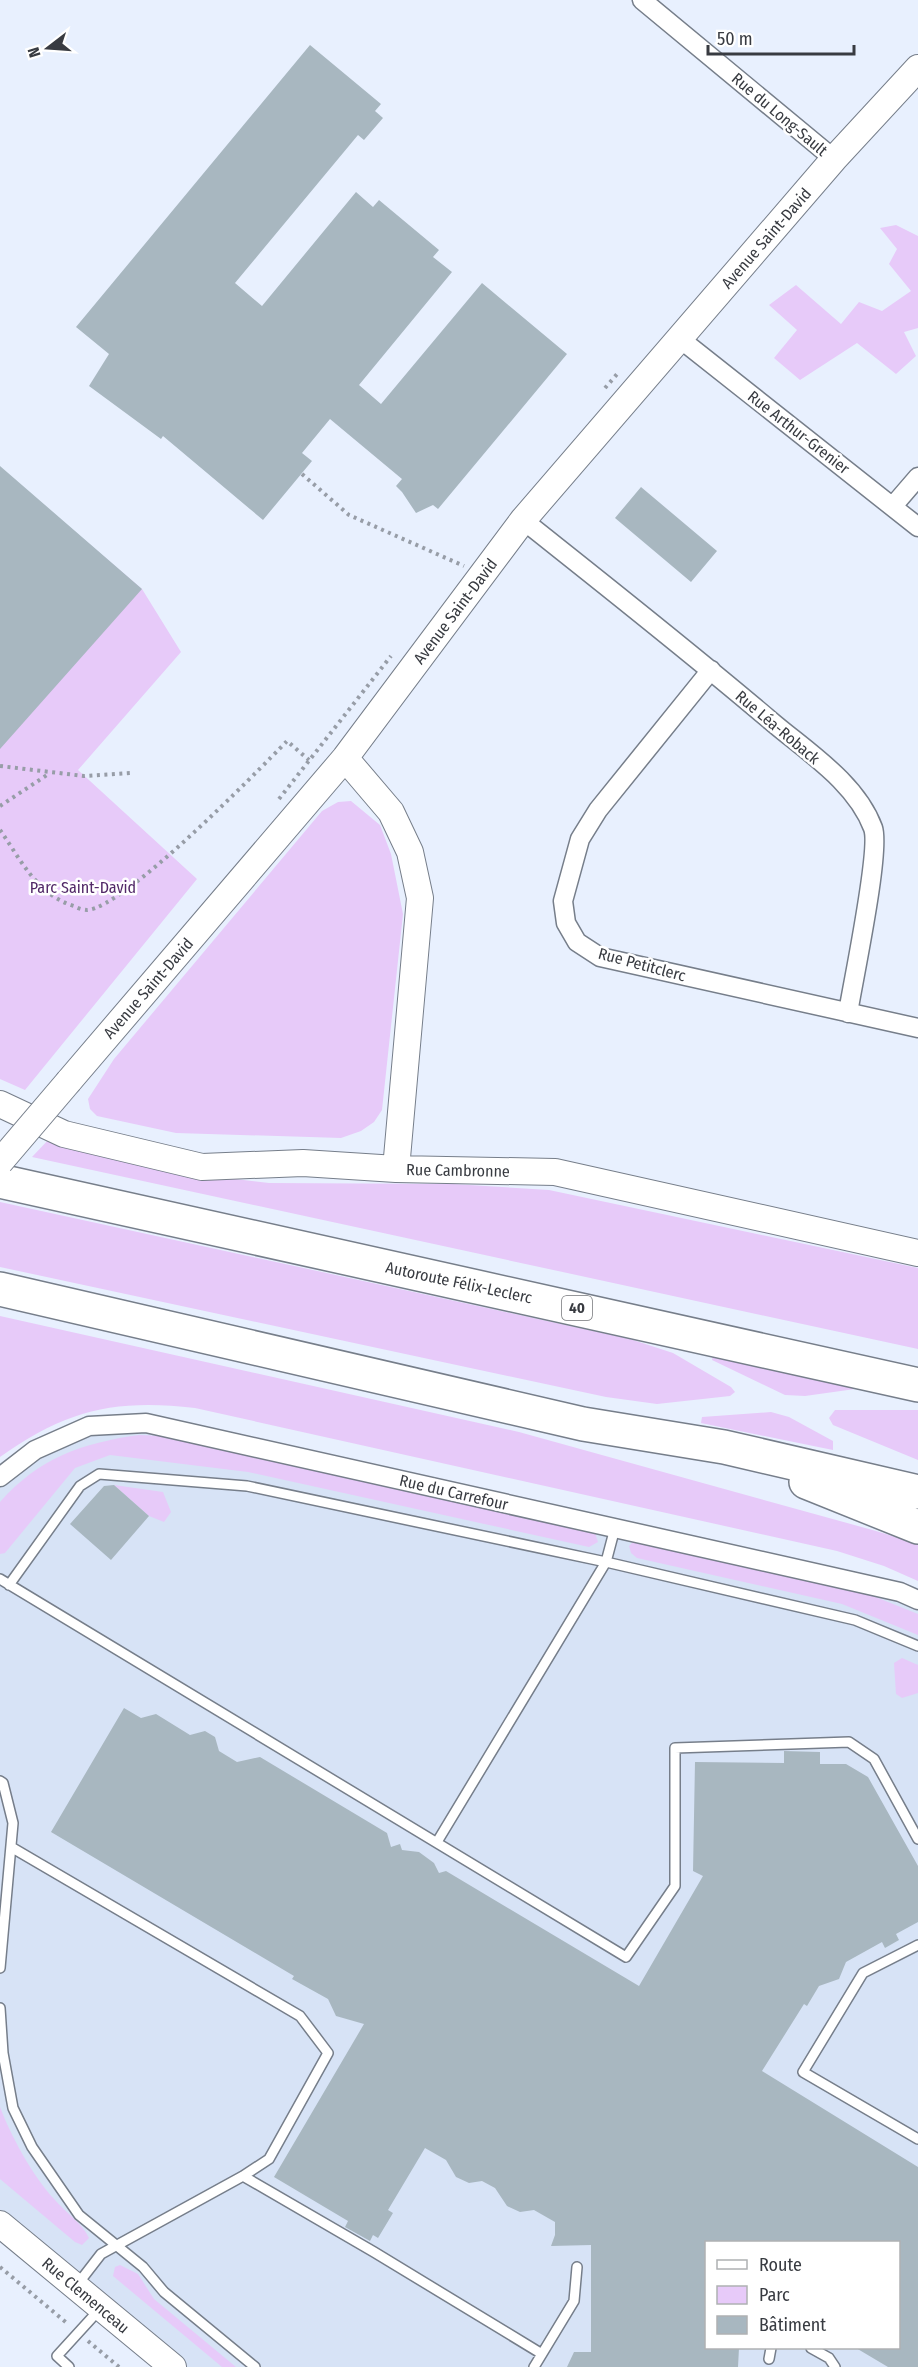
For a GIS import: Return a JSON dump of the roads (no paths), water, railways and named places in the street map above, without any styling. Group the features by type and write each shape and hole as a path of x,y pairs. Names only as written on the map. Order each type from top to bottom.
{"highway":[{"name":"Autoroute Félix-Leclerc","path":"0,1181 918,1385"},
{"path":"5,1292 583,1424 724,1447 918,1492"},
{"path":"724,1447 918,1527"}],"street":[{"name":"Rue du Long-Sault","path":"642,0 834,159"},
{"name":"Avenue Saint-David","path":"0,1162 345,758 523,520 834,159 918,68"},
{"name":"Rue Arthur-Grenier","path":"680,338 918,527"},
{"path":"893,506 918,477"},
{"name":"Rue Léa-Roback","path":"523,520 711,670 843,782 861,806 874,830 874,860 848,1013"},
{"name":"Rue Petitclerc","path":"711,670 598,810 580,839 563,901 566,923 577,942 600,957 918,1028"},
{"path":"345,758 391,812 410,852 420,898 396,1169"},
{"name":"Rue Cambronne","path":"0,1104 64,1134 202,1167 303,1163 396,1169 555,1172 918,1253"},
{"name":"Rue du Carrefour","path":"0,1478 35,1450 88,1426 146,1423 900,1592 918,1600"},
{"name":"Rue Clemenceau","path":"0,2224 172,2367"}],"lane":[{"path":"9,1585 80,1486 99,1474 236,1483 606,1562 855,1620 918,1646"},
{"path":"436,1842 606,1562 615,1528"},
{"path":"0,1579 626,1957 675,1886 675,1748 849,1742 874,1758 918,1839"},
{"path":"0,1781 3,1783 13,1823 3,1897 0,1968"},
{"path":"11,1847 300,2016 328,2053 269,2159 243,2176 101,2254 76,2287"},
{"path":"918,1945 863,1973 803,2072 918,2139"},
{"path":"0,2008 3,2053 13,2108 32,2147 79,2215 143,2267 164,2292 255,2367"},
{"path":"243,2176 355,2240 542,2354"},
{"path":"534,2367 574,2301 577,2267"},
{"path":"69,2367 57,2356 100,2308"},
{"path":"769,2359 771,2349"},
{"path":"813,2349 829,2358 835,2367"}],"park label":[{"name":"Parc Saint-David","path":"83,887"}]}
